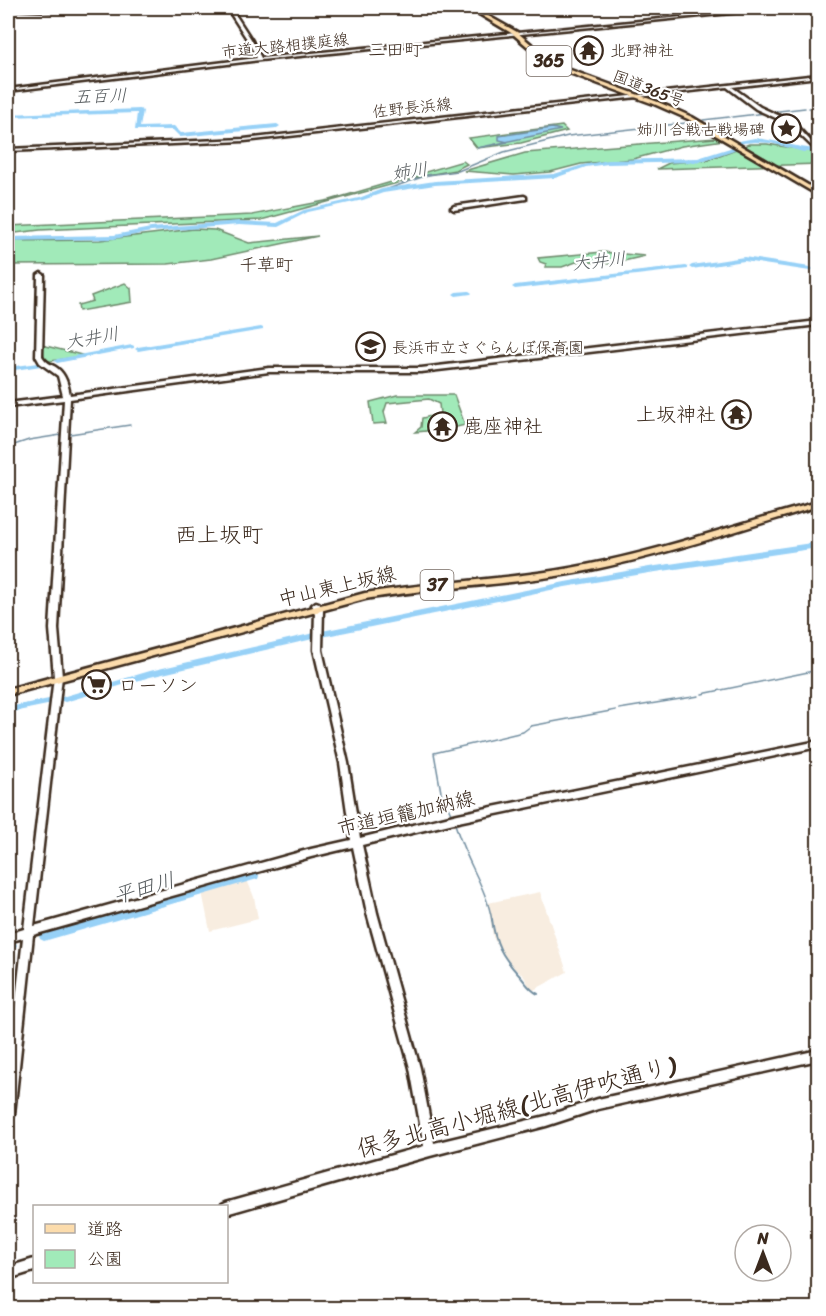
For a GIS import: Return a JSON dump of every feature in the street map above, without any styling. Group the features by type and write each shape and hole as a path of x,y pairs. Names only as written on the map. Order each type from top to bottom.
{"highway":[{"name":"国道365号","path":"471,8 515,33 543,57 563,69 690,118 819,193"}],"main road":[{"name":"中山東上坂線","path":"8,687 317,607 411,588 541,575 586,568 819,502"},
{"name":"中山東上坂線","path":"8,692 58,675"}],"street":[{"path":"8,8 56,10"},
{"path":"229,8 260,59"},
{"name":"市道大路相撲庭線","path":"8,90 260,59 780,8"},
{"name":"佐野長浜線","path":"8,150 244,140 819,76"},
{"path":"728,86 765,112 791,123 819,151"},
{"path":"454,208 524,198"},
{"path":"8,1114 58,675 54,629 67,397 63,378 58,371 44,364 39,356 41,275"},
{"path":"8,405 269,370 392,371 476,365 664,340 819,323"},
{"path":"317,607 318,650 344,763 356,843 375,922 416,1068 430,1150"},
{"name":"市道垣籠加納線","path":"8,938 356,843 692,768 819,744"},
{"name":"保多北高小堀線(北高伊吹通り)","path":"228,1207 430,1150 546,1121 598,1104 819,1055"},
{"path":"8,1273 33,1265"}],"shaded area":[{"path":"247,880 254,897 258,919 210,931 202,892"},
{"path":"540,892 567,972 532,991 523,975 501,952 493,937 488,903"}],"green space":[{"path":"562,126 567,131 521,143 477,148 469,138"},
{"path":"716,138 724,140 682,146 633,159 581,164 550,172 514,175 464,171 525,153"},
{"path":"749,144 767,144 818,152 818,164 657,169 669,163 707,160"},
{"path":"463,161 467,164 455,170 427,175 261,220 40,230 8,234 8,226 252,215 330,200"},
{"path":"194,229 215,230 249,243 318,236 211,259 168,264 8,265 8,241 100,240"},
{"path":"603,252 645,256 611,264 579,261 562,267 545,267 546,264 540,262 538,258"},
{"path":"125,283 131,288 132,302 79,311 78,305 93,301 91,296"},
{"path":"42,345 82,355 82,356 45,362"},
{"path":"397,395 454,395 465,425 453,428 449,421 436,423 437,430 415,432 421,427 422,418 440,414 439,404 429,399 387,403 384,412 387,423 373,424 370,402"}],"water":[{"path":"552,128 561,130 507,142 499,140 499,136"}],"waterway":[{"path":"809,108 818,106"},
{"path":"770,112 805,108"},
{"name":"五百川","path":"8,116 140,111 137,129 174,128 180,135 277,126"},
{"path":"732,117 766,113"},
{"path":"703,120 729,117"},
{"path":"382,191 428,175 458,171 504,152 568,136 686,123"},
{"name":"姉川","path":"8,239 114,237 151,230 239,223 278,225 306,211 361,199 382,191 435,183 555,176 585,166 608,162 699,160 732,149 741,142 755,140 818,151"},
{"name":"大井川","path":"692,267 744,259 810,269"},
{"name":"大井川","path":"515,287 686,268"},
{"name":"大井川","path":"456,294 469,293"},
{"name":"大井川","path":"138,349 261,329"},
{"name":"大井川","path":"57,361 132,347"},
{"name":"大井川","path":"8,369 39,365"},
{"path":"70,434 130,425"},
{"path":"8,447 29,440 61,435"},
{"path":"649,570 818,545"},
{"path":"322,634 524,592 646,571"},
{"path":"65,699 150,674 314,636"},
{"path":"702,694 818,670"},
{"path":"619,709 699,696"},
{"path":"8,710 49,702"},
{"path":"451,814 441,792 434,753 523,732 531,726 616,710"},
{"path":"455,823 463,848 485,896 492,921"},
{"name":"平田川","path":"44,936 254,876"},
{"path":"492,919 497,943 504,955 529,988 538,994"}],"place":[{"name":"北野神社","path":"589,50"},
{"name":"姉川合戦古戦場碑","path":"786,129"},
{"name":"長浜市立さぐらんぼ保育園","path":"371,347"},
{"name":"上坂神社","path":"737,414"},
{"name":"鹿座神社","path":"442,426"},
{"name":"ローソン","path":"97,685"}],"district":[{"name":"三田町","path":"395,50"},
{"name":"千草町","path":"266,265"},
{"name":"西上坂町","path":"219,534"}]}
